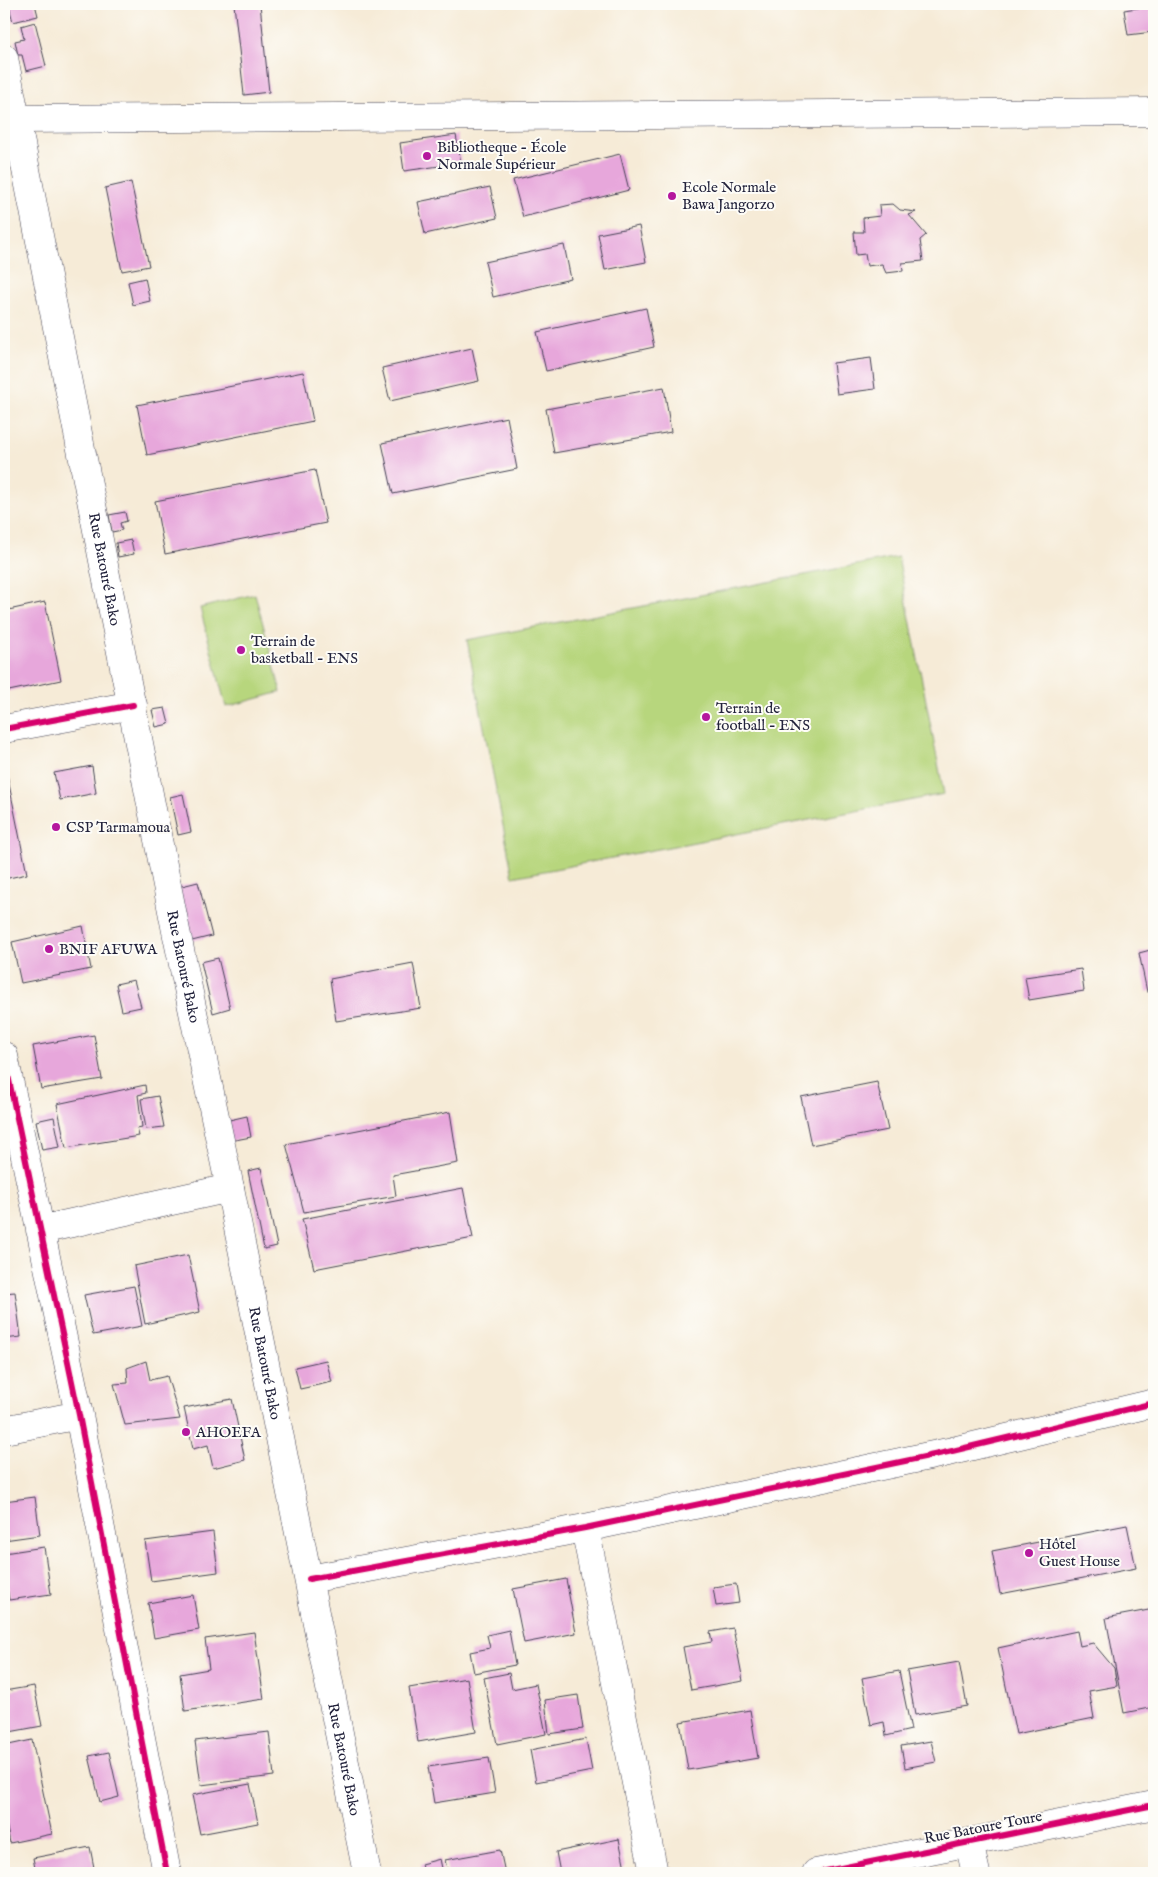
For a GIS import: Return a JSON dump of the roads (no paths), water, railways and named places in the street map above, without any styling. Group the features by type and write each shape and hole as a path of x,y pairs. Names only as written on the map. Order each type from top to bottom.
{"street":[{"name":"Rue Batouré Bako","path":"4,58 14,119 13,148 133,705 176,930 230,1188 367,1873"},
{"path":"14,119 1154,112"},
{"path":"4,729 133,705"},
{"path":"4,1056 79,1415 167,1873"},
{"path":"40,1230 230,1188"},
{"path":"308,1579 585,1528 948,1452 1154,1403"},
{"path":"4,1430 79,1415"},
{"path":"585,1528 654,1873"},
{"name":"Rue Batoure Toure","path":"816,1873 1154,1805"},
{"path":"969,1843 976,1873"}],"place":[{"name":"Bibliotheque - École Normale Supérieur","path":"427,156"},
{"name":"Ecole Normale Bawa Jangorzo","path":"672,196"},
{"name":"Terrain de basketball - ENS","path":"241,650"},
{"name":"Terrain de football - ENS","path":"706,717"},
{"name":"CSP Tarmamoua","path":"56,827"},
{"name":"BNIF AFUWA","path":"49,949"},
{"name":"AHOEFA","path":"186,1432"},
{"name":"Hôtel Guest House","path":"1029,1553"}]}
